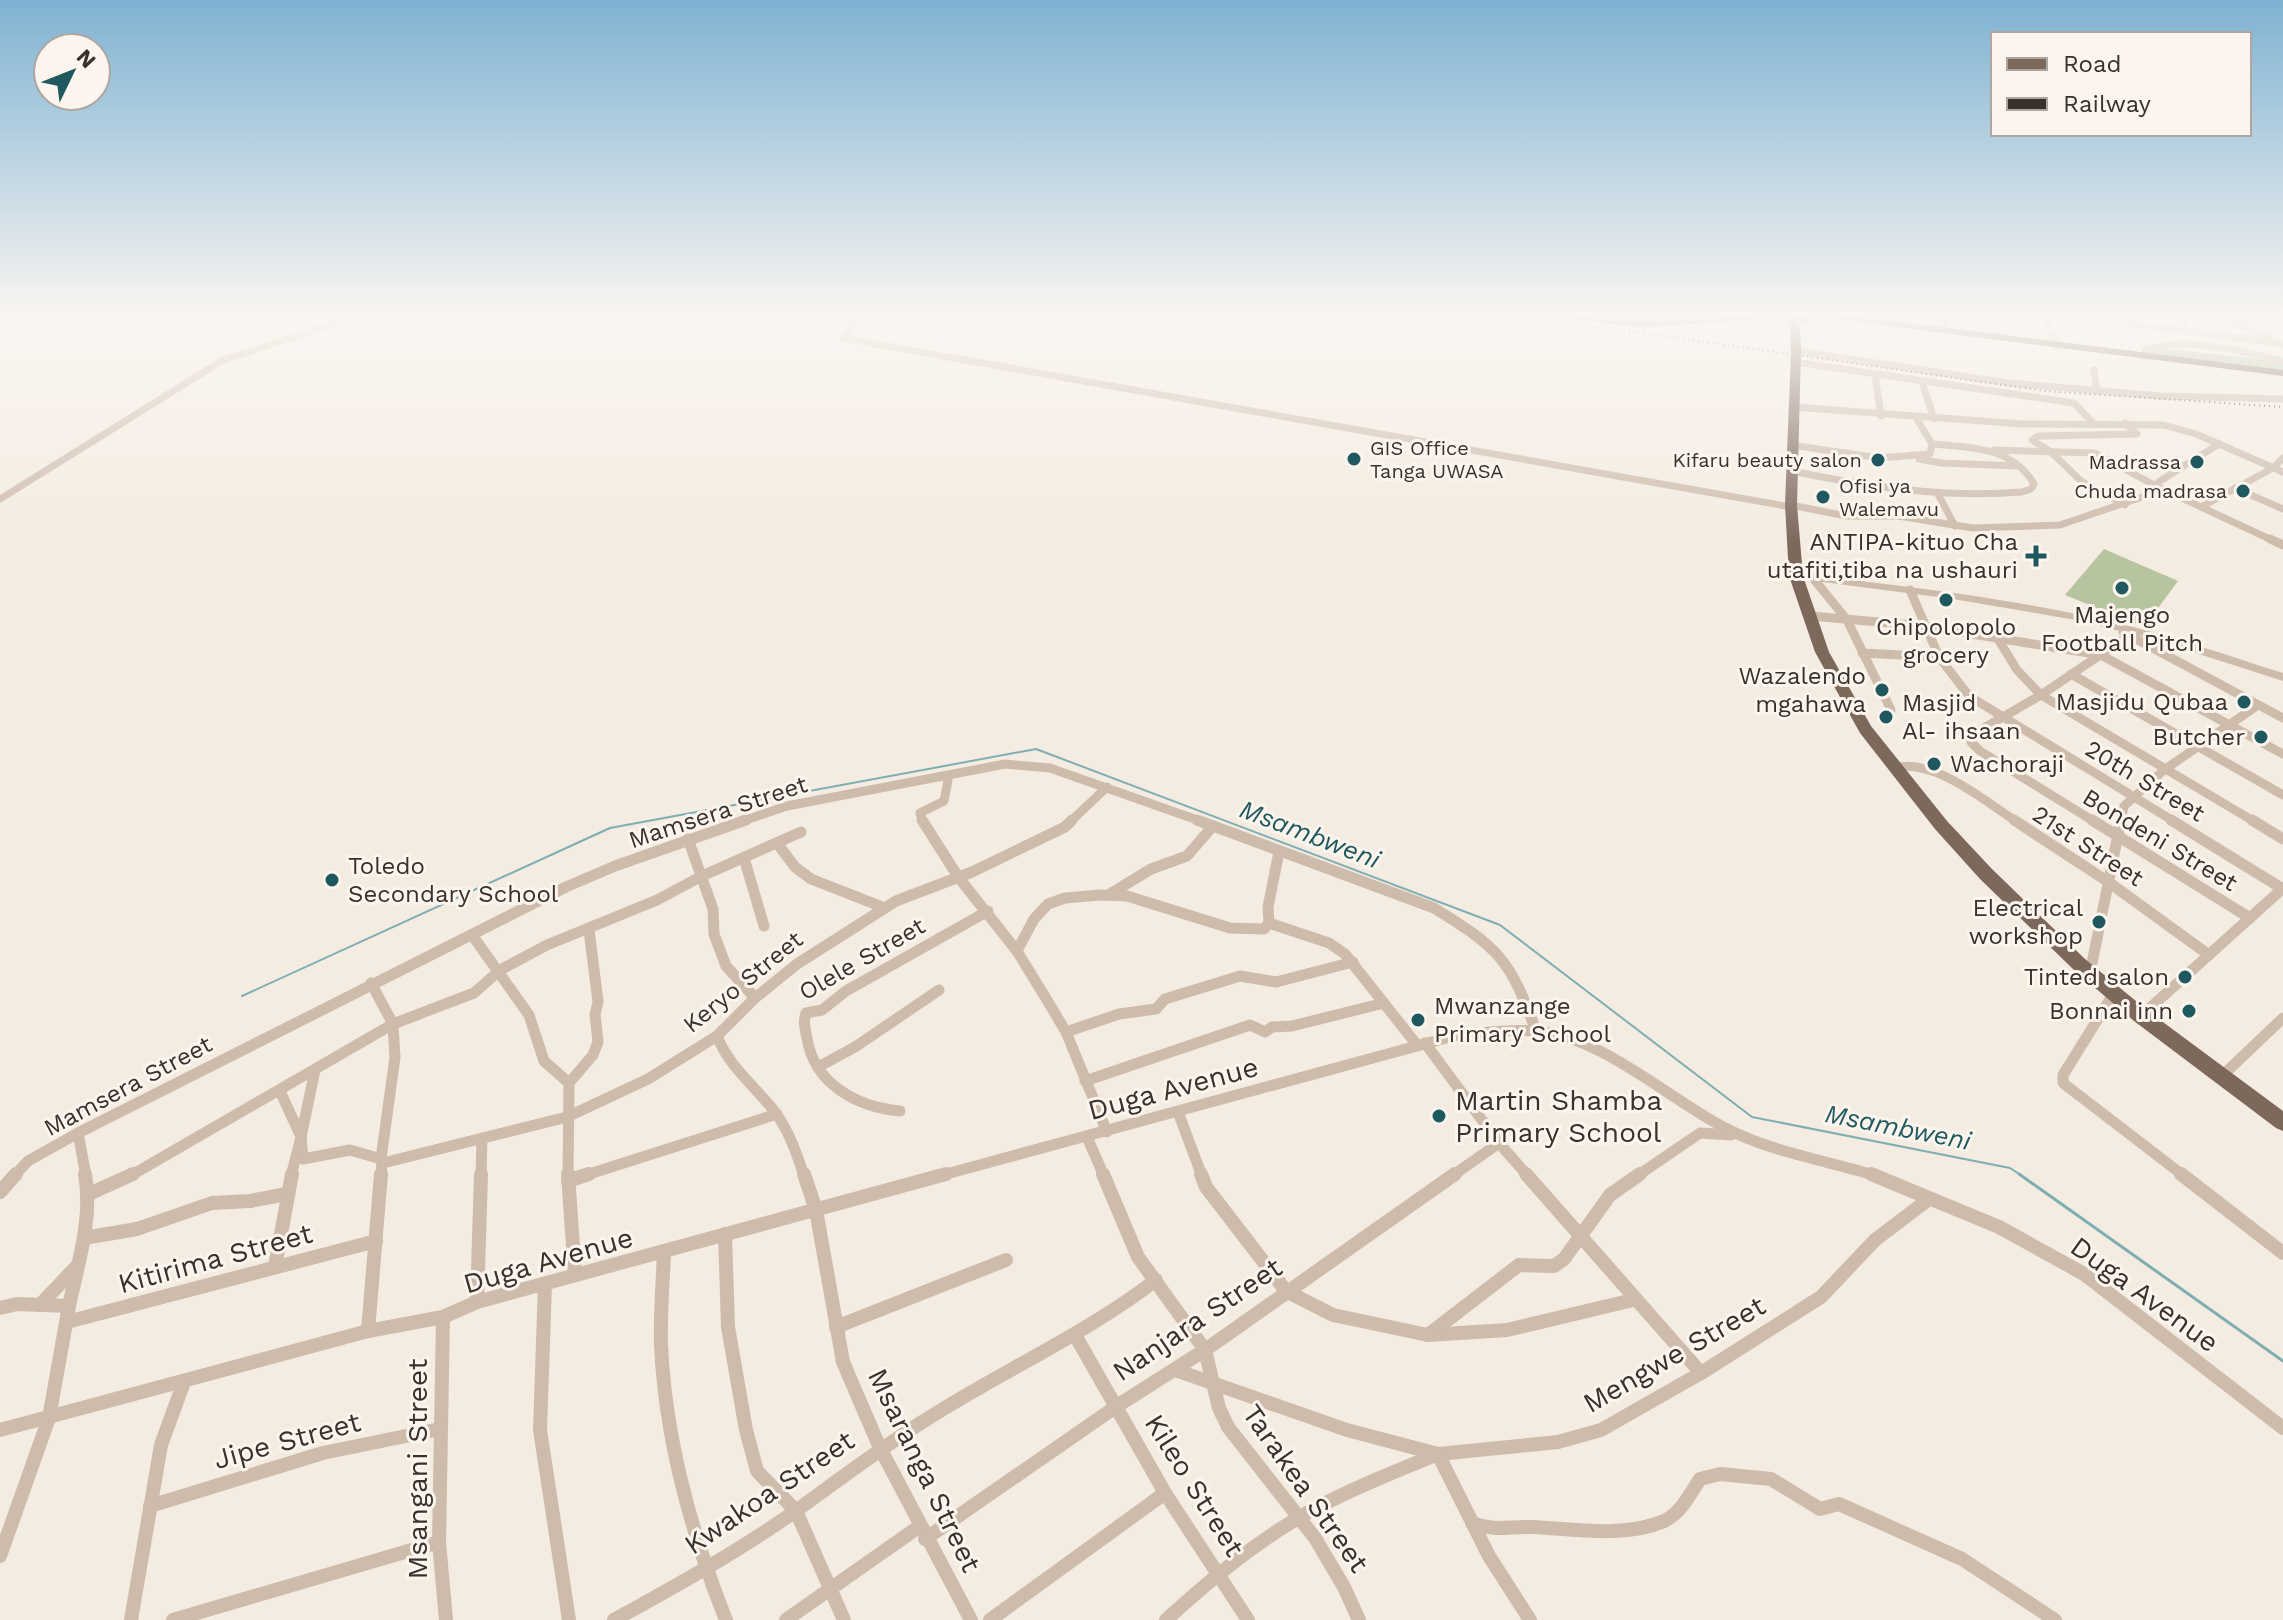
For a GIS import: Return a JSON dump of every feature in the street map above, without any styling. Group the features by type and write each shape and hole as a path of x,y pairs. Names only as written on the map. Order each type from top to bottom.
{"main road":[{"path":"1794,392 1791,506 1811,616 1822,652 1865,729 1941,825 1986,874 2090,973 2141,1016 2283,1122"}],"street":[{"path":"0,499 172,392"},
{"path":"1135,392 1846,516 1898,516 1955,526 2001,529 2060,525 2125,505 2145,496 2219,444"},
{"path":"1877,392 1881,416"},
{"path":"1925,392 1934,419"},
{"path":"1991,392 2074,403 2094,424"},
{"path":"2105,392 2283,399"},
{"path":"1793,407 1917,419 2178,427 2283,472"},
{"path":"1917,419 1932,444 1930,454 1917,458"},
{"path":"2125,423 2137,434 2033,437 2032,440 2051,452 2081,481 2125,505"},
{"path":"1932,444 2095,453 2156,486 2283,545"},
{"path":"1791,445 1885,458 2022,466"},
{"path":"1792,471 1852,483 1938,494 2022,492 2031,489 2034,484 2022,466 1980,449"},
{"path":"2201,507 2273,468 2283,458"},
{"path":"2235,488 2283,509"},
{"path":"1938,494 1955,526"},
{"path":"1805,577 1910,590 2111,625 2283,677"},
{"path":"1805,577 1847,620 1891,710"},
{"name":"20th Street","path":"1910,590 1939,657 1969,696 2283,888"},
{"path":"1811,616 1923,626 2101,655 2283,754"},
{"path":"2111,625 2283,718"},
{"name":"Bondeni Street","path":"2128,636 2041,695 1972,735 1971,742 1980,751 2116,838 2250,918"},
{"path":"1998,639 2017,670 2041,695 2283,839"},
{"path":"1862,653 1939,657"},
{"path":"2071,674 2283,795"},
{"path":"2090,973 2124,806 2164,770 2258,705"},
{"name":"Mamsera Street","path":"2,1185 28,1161 78,1133 566,887 688,839 787,806 1005,764 1050,768 1107,787 1434,908 1493,949 1511,970 1536,1031"},
{"name":"21st Street","path":"1895,768 1905,765 1921,767 1952,780 2107,881 2209,955"},
{"path":"949,775 944,801 920,813 920,816 959,878 1017,951 1066,1032 1107,1132"},
{"name":"Keryo Street","path":"301,1137 303,1159 350,1150 382,1161 567,1117 648,1079 717,1036 755,998 797,964 885,908 959,878 1065,827 1107,787"},
{"path":"1110,894 1151,869 1187,856 1212,827"},
{"path":"89,1194 118,1183 393,1024 474,993 500,970 547,945 657,900 702,876 801,832"},
{"path":"688,839 713,909 714,934 726,966 755,998"},
{"path":"777,843 801,873 831,887 867,895 885,908"},
{"path":"1017,951 1038,913 1048,904 1068,898 1110,894 1252,930 1264,929 1269,923 1268,907 1279,852"},
{"path":"744,858 764,926"},
{"path":"2141,1016 2283,888"},
{"name":"Olele Street","path":"818,1067 810,1050 804,1019 806,1013 822,1010 846,991 988,911"},
{"path":"1269,923 1329,943 1353,962 1499,1143 1633,1300 1701,1373"},
{"path":"569,1083 593,1055 598,1042 595,1014 598,1002 589,930"},
{"path":"472,935 500,970 529,1015 544,1061 569,1083 568,1181 575,1275"},
{"path":"1066,1032 1103,1017 1156,1009 1165,999 1240,976 1276,982 1353,962"},
{"path":"368,1331 382,1161 395,1057 393,1024 371,983"},
{"path":"900,1111 882,1110 866,1104 834,1086 818,1067 855,1047 939,990"},
{"path":"2114,993 2063,1075 2063,1083 2283,1253"},
{"path":"1085,1081 1250,1025 1265,1032 1272,1027 1292,1026 1384,1003"},
{"path":"2221,1077 2283,1018"},
{"name":"Duga Avenue","path":"0,1430 368,1331 443,1317 477,1302 1421,1044 1461,1034 1536,1031 1567,1038 1633,1069 1723,1127 1745,1137 1880,1177 1999,1227 2084,1274 2283,1428"},
{"name":"Msaranga Street","path":"717,1036 724,1054 777,1114 794,1146 816,1210 843,1362 880,1448 971,1620"},
{"path":"275,1267 287,1194 315,1070"},
{"path":"280,1091 301,1137"},
{"path":"1178,1112 1206,1187 1286,1291 1333,1315 1428,1335 1507,1330 1633,1300"},
{"path":"568,1181 777,1114"},
{"path":"0,1556 49,1418 84,1238 89,1194 78,1133"},
{"path":"1428,1335 1519,1265 1554,1266 1564,1259 1610,1195 1700,1133 1745,1137"},
{"path":"1087,1137 1130,1241 1205,1350"},
{"path":"477,1302 482,1138"},
{"name":"Nanjara Street","path":"786,1620 1205,1350 1499,1143"},
{"path":"84,1238 137,1229 212,1203 250,1201 287,1194"},
{"name":"Mengwe Street","path":"1175,1370 1347,1430 1438,1454 1558,1442 1601,1430 1701,1373 1821,1297 1875,1240 1929,1199"},
{"path":"725,1234 728,1327 746,1430 757,1471 796,1511 844,1620"},
{"name":"Kitirima Street","path":"67,1322 376,1241"},
{"path":"664,1251 661,1354 675,1463 705,1570 726,1620"},
{"path":"836,1327 911,1297 936,1283 1006,1260"},
{"path":"40,1305 79,1264"},
{"name":"Kwakoa Street","path":"614,1620 705,1570 796,1511 880,1448 972,1390 1118,1309 1156,1280"},
{"path":"545,1284 540,1430 569,1620"},
{"path":"0,1308 17,1304 69,1306"},
{"name":"Msangani Street","path":"443,1317 439,1542 446,1620"},
{"name":"Kileo Street","path":"1075,1335 1165,1493 1248,1620"},
{"name":"Tarakea Street","path":"1205,1350 1213,1368 1222,1416 1238,1442 1299,1517 1341,1581 1359,1620"},
{"path":"131,1620 161,1445 184,1382"},
{"name":"Jipe Street","path":"150,1506 323,1453 440,1429"},
{"path":"1166,1620 1218,1572 1299,1517 1438,1454 1489,1556 1530,1620"},
{"path":"1472,1523 1491,1530 1530,1527 1599,1533 1630,1528 1662,1522 1677,1513 1694,1486 1708,1475 1758,1475 1771,1479 1820,1509 1839,1504 1962,1559 2055,1620"},
{"path":"990,1620 1165,1493"},
{"path":"173,1620 439,1542"}],"green space":[{"name":"Majengo Football Pitch","path":"2104,549 2178,581 2144,627 2065,595"}],"waterway":[{"name":"Msambweni","path":"242,996 610,828 1036,749 1500,925 1752,1117 2010,1168 2019,1174"},
{"name":"Msambweni","path":"2019,1174 2283,1361"}],"railway":[{"path":"2054,392 2283,407"}],"place":[{"name":"GIS Office Tanga UWASA","path":"1354,459"},
{"name":"Kifaru beauty salon","path":"1878,460"},
{"name":"Madrassa","path":"2197,462"},
{"name":"Chuda madrasa","path":"2243,491"},
{"name":"Ofisi ya Walemavu","path":"1823,497"},
{"name":"ANTIPA-kituo Cha utafiti,tiba na ushauri","path":"2036,556"},
{"name":"Majengo Football Pitch","path":"2122,588"},
{"name":"Chipolopolo grocery","path":"1946,600"},
{"name":"Wazalendo mgahawa","path":"1882,690"},
{"name":"Masjidu Qubaa","path":"2244,702"},
{"name":"Masjid Al- ihsaan","path":"1886,717"},
{"name":"Butcher","path":"2261,737"},
{"name":"Wachoraji","path":"1934,764"},
{"name":"Toledo Secondary School","path":"332,880"},
{"name":"Electrical workshop","path":"2099,922"},
{"name":"Tinted salon","path":"2185,977"},
{"name":"Bonnai inn","path":"2189,1011"},
{"name":"Mwanzange Primary School","path":"1418,1020"},
{"name":"Martin Shamba Primary School","path":"1439,1116"}]}
